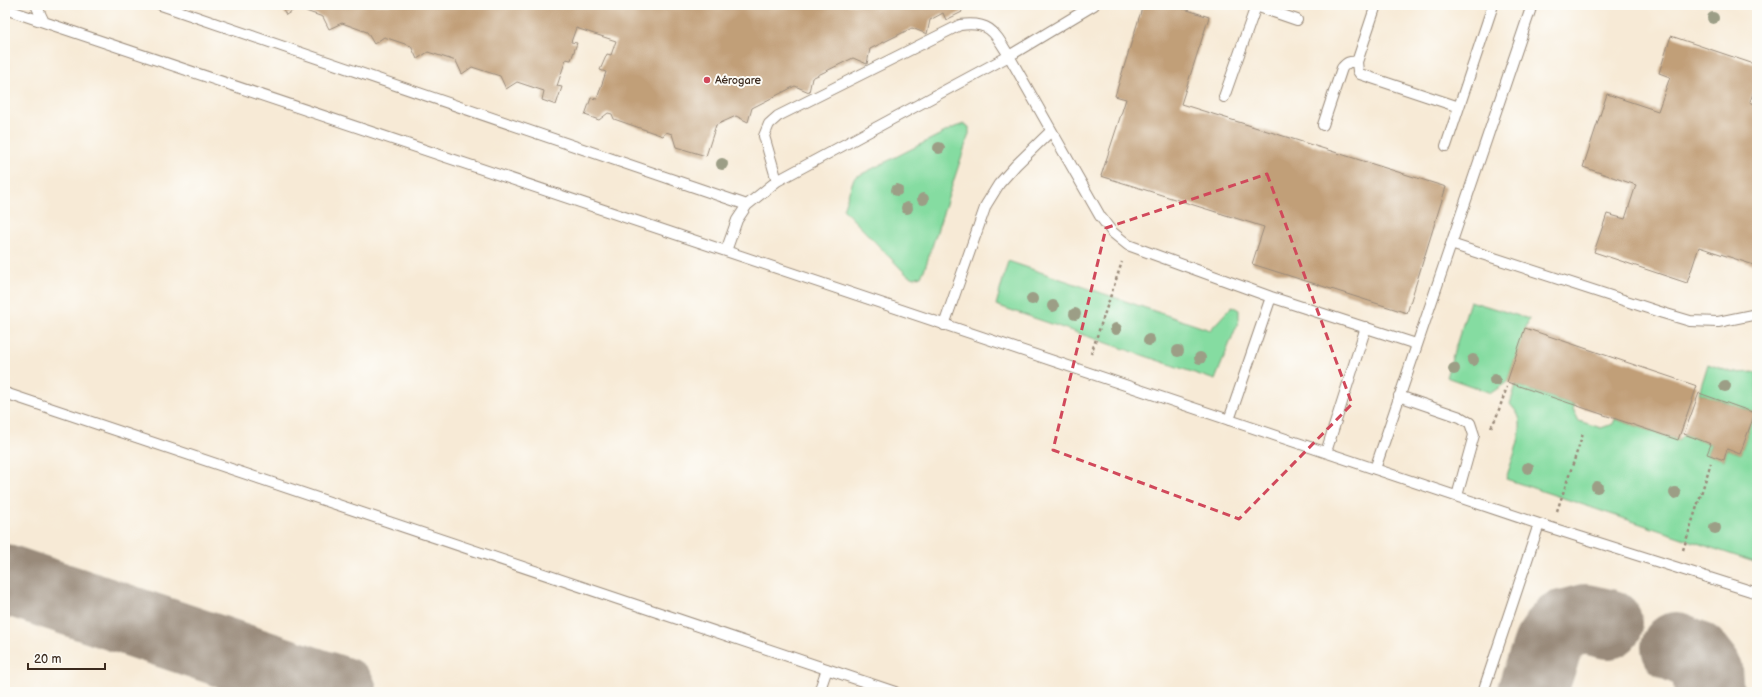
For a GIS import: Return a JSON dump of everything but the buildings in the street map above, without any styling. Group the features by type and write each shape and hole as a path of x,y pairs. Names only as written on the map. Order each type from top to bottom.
{"lane":[{"path":"36,5 44,22"},
{"path":"161,5 747,204"},
{"path":"726,251 737,220 747,204 777,181 1009,56 1094,5"},
{"path":"1224,97 1254,5 1297,20"},
{"path":"1376,5 1357,62 1358,71 1360,74 1459,106"},
{"path":"1446,146 1493,5"},
{"path":"1375,469 1416,344 1532,5"},
{"path":"5,9 1539,524 1757,593"},
{"path":"777,181 764,136 769,124 778,116 960,25 972,24 984,26 994,32 1009,56 1100,216 1112,232 1128,245 1271,297 1416,344"},
{"path":"1323,125 1342,68 1346,63 1352,61 1357,62"},
{"path":"944,325 986,205 999,184 1012,169 1051,131"},
{"path":"1451,244 1690,321 1718,322 1757,314"},
{"path":"1229,420 1271,297"},
{"path":"1326,452 1366,327"},
{"path":"5,393 895,692"},
{"path":"1399,396 1460,416 1470,423 1474,435 1457,496"},
{"path":"1484,692 1539,524"},
{"path":"819,692 827,669"}],"path":[{"path":"1085,372 1128,245"},
{"path":"1474,435 1484,432 1492,426 1507,387"},
{"path":"1552,528 1583,434"},
{"path":"1678,567 1711,463"}],"highlighted area":[{"path":"1267,174 1352,404 1239,519 1053,450 1106,228"}],"green space":[{"path":"964,124 969,127 969,134 925,268 921,276 914,278 907,275 843,209 854,178 955,127"},
{"path":"1008,261 1210,330 1232,306 1239,310 1239,320 1215,380 996,305"},
{"path":"1470,301 1529,319 1507,382 1491,393 1446,377"},
{"path":"1708,364 1733,373 1757,372 1757,563 1506,479 1518,443 1520,429 1520,420 1518,415 1510,404 1516,385 1574,405 1573,409 1579,421 1601,428 1613,424 1615,419 1678,440 1684,434 1711,444 1707,454 1724,460 1727,449 1740,454 1755,413 1699,393"}],"taxiway":[{"path":"5,579 342,692"},
{"path":"1532,692 1548,645 1562,625 1585,619 1608,624"},
{"path":"1676,647 1696,656 1707,670 1709,692"}],"place":[{"name":"Aérogare","path":"707,80"}]}
